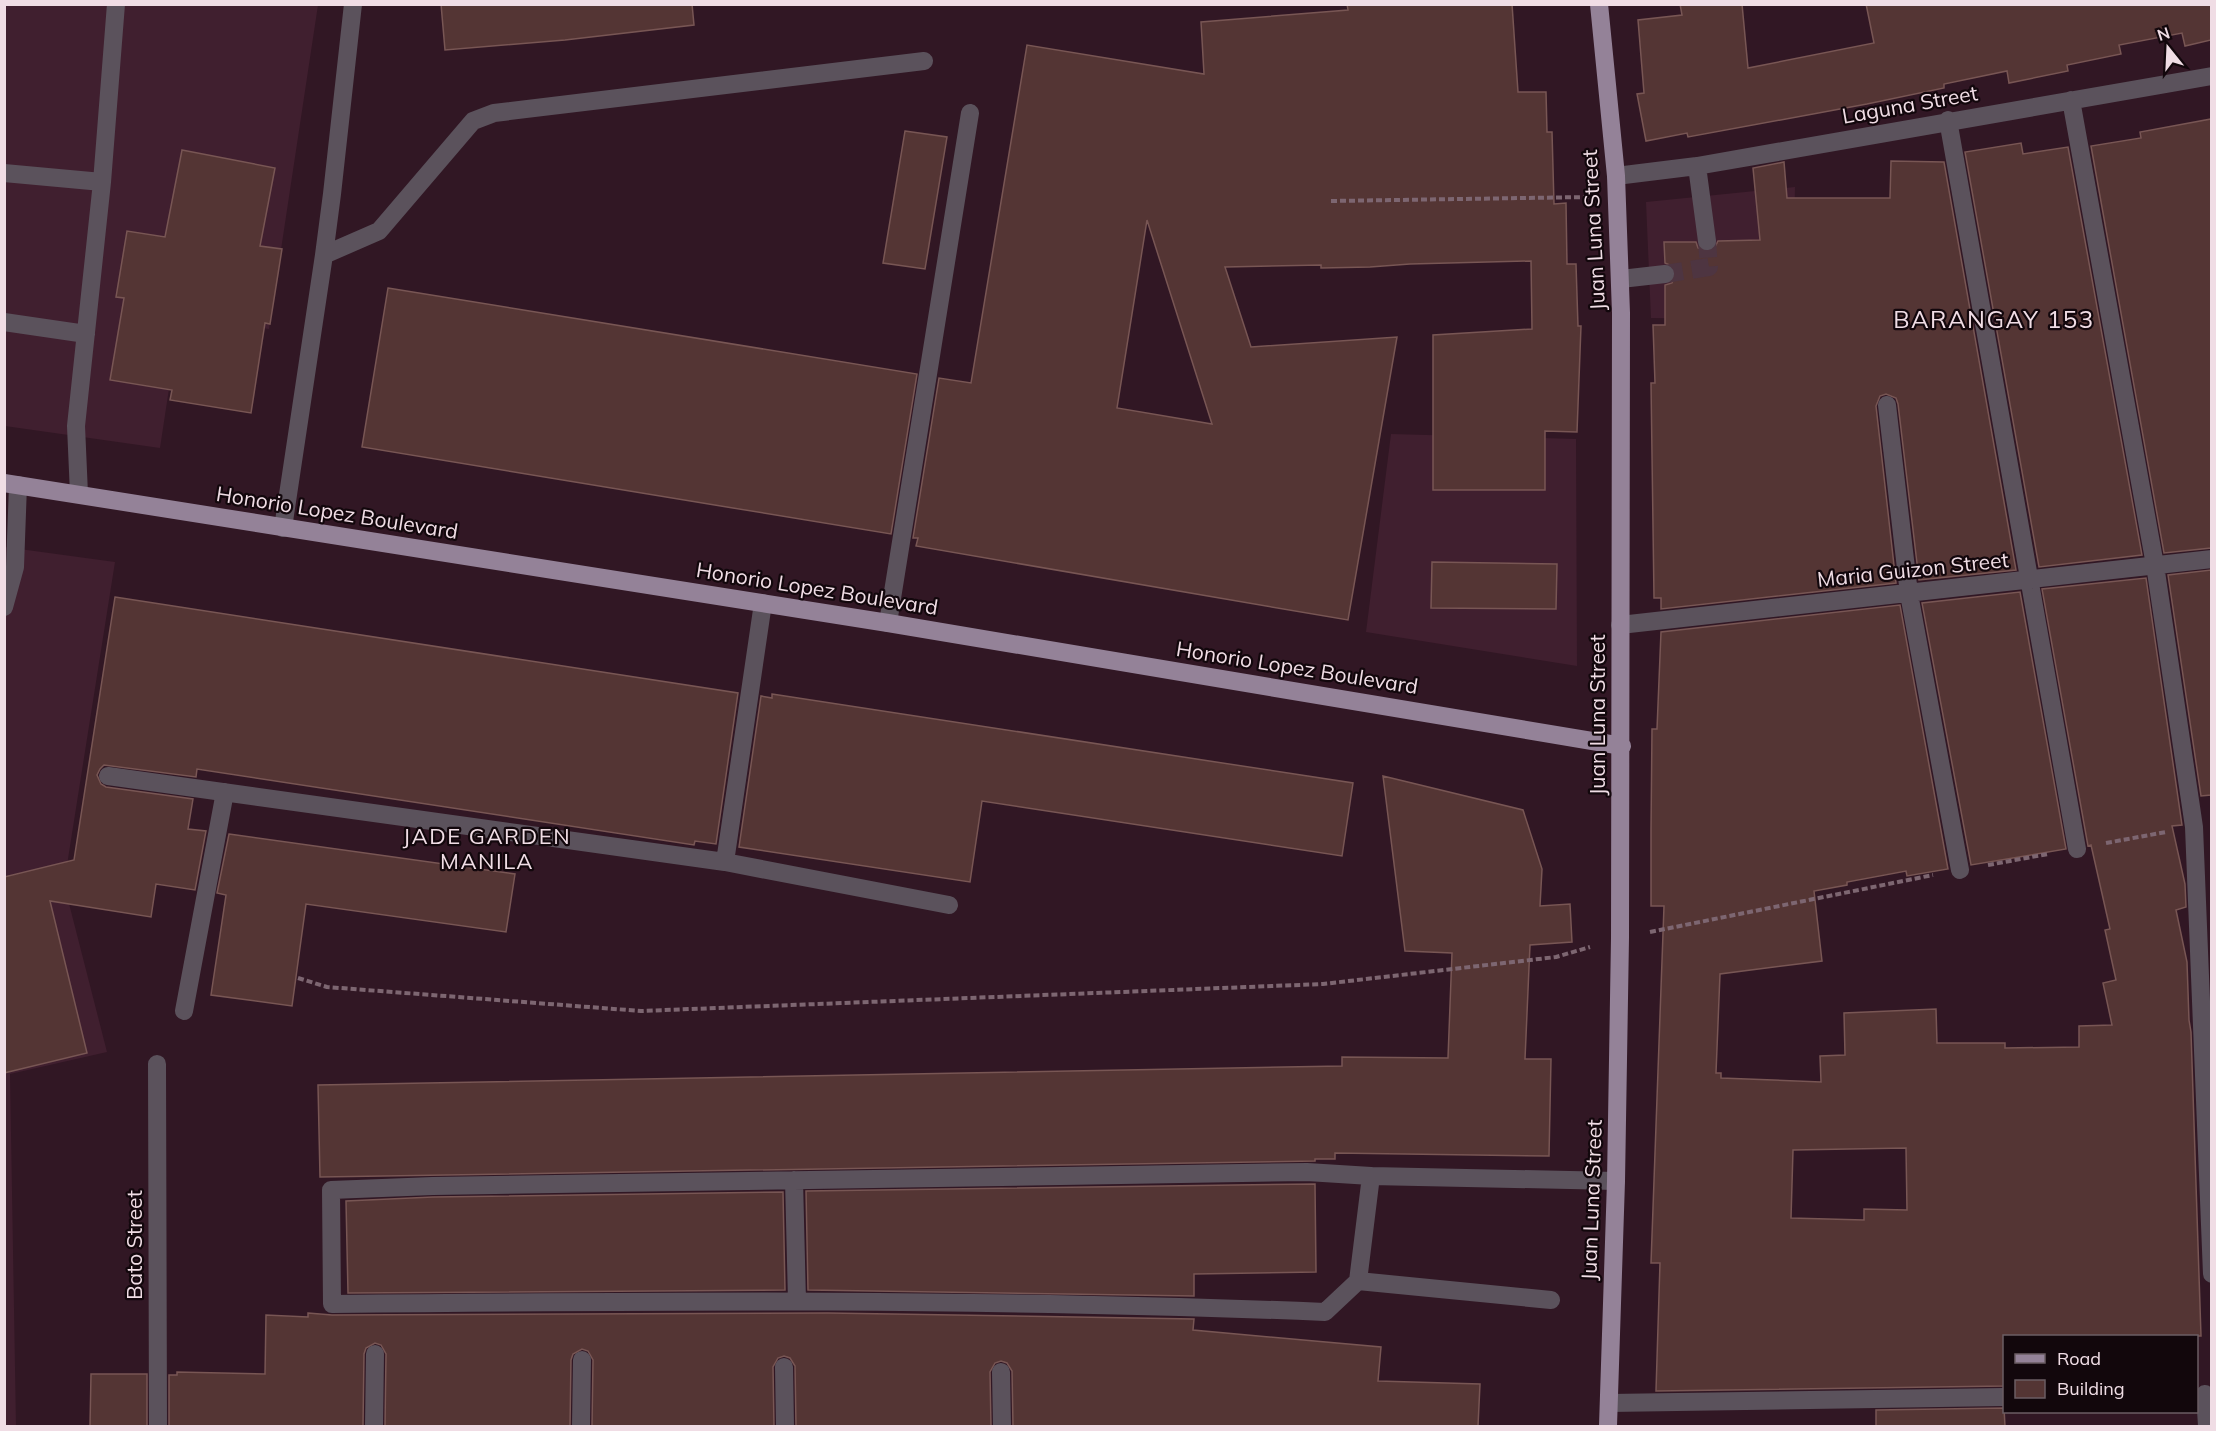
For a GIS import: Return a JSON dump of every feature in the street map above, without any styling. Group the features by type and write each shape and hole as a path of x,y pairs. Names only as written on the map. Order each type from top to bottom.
{"main road":[{"name":"Juan Luna Street","path":"1599,4 1618,197 1621,279 1620,938 1616,1181 1608,1426"},
{"name":"Honorio Lopez Boulevard","path":"11,484 763,603 1622,746"}],"street":[{"path":"79,494 76,426 102,182 116,4"},
{"path":"283,528 333,194 352,4"},
{"path":"324,255 379,231 473,121 494,113 924,61"},
{"name":"Laguna Street","path":"1616,176 1697,166 1948,120 2211,76"},
{"path":"2071,100 2155,565 2194,827 2211,1274"},
{"path":"888,624 970,113"},
{"path":"1948,120 2077,849"},
{"path":"1697,166 1707,241"},
{"path":"4,173 102,182"},
{"path":"1621,279 1665,274"},
{"path":"4,322 86,334"},
{"path":"1887,405 1909,594 1960,870"},
{"path":"4,607 15,567 11,484"},
{"name":"Maria Guizon Street","path":"1620,625 2211,559"},
{"path":"725,862 763,603"},
{"path":"108,776 725,862 949,905"},
{"path":"184,1011 225,792"},
{"name":"Bato Street","path":"157,1064 158,1426"},
{"path":"1371,1176 1358,1281 1325,1312 1149,1305 796,1300 332,1304 331,1190 433,1186 1307,1172 1371,1176 1616,1181"},
{"path":"794,1180 796,1300"},
{"path":"1358,1281 1551,1300"},
{"path":"374,1426 375,1354"},
{"path":"581,1426 582,1360"},
{"path":"784,1367 785,1426"},
{"path":"1001,1372 1002,1426"},
{"path":"2204,1394 2207,1426"},
{"path":"1608,1402 2003,1397"}],"path":[{"path":"1331,201 1618,197"},
{"path":"298,978 327,987 641,1011 1323,984 1556,957 1620,938 1960,870 2194,827"}],"shaded area":[{"path":"5,5 318,5 269,329 180,316 160,448 5,426"},
{"path":"1795,187 1792,320 1651,318 1646,202"},
{"path":"1391,434 1576,439 1577,666 1366,632"},
{"path":"5,547 115,562 64,884 107,1052 10,1074 16,1426 5,1426"}],"building":[{"path":"441,4 692,4 694,25 565,40 445,50"},
{"path":"1347,4 1512,4 1518,92 1546,92 1547,132 1552,132 1554,204 1566,203 1567,264 1576,264 1578,326 1581,326 1577,432 1545,431 1545,490 1433,490 1433,335 1532,329 1531,261 1321,268 1321,265 1225,267 1251,347 1397,337 1348,620 916,546 918,538 913,538 939,378 971,383 1027,45 1204,74 1201,22 1348,10","holes":["1147,220 1212,424 1117,408"]},
{"path":"1680,4 1742,4 1748,68 1874,43 1866,4 2211,4 2211,40 2185,46 2182,33 2119,45 2121,54 2067,65 2068,71 2009,83 2007,71 1944,84 1944,88 1867,104 1688,137 1687,133 1646,141 1637,94 1644,93 1638,20 1682,15"},
{"path":"2211,119 2211,548 2164,553 2091,146 2141,138 2140,132"},
{"path":"905,131 947,137 925,269 883,263"},
{"path":"2021,143 2023,154 2068,147 2142,555 2039,567 1965,152"},
{"path":"182,150 275,168 260,246 282,249 270,324 265,323 251,413 170,400 172,390 110,380 124,298 116,297 127,231 165,237"},
{"path":"1891,161 1944,162 2016,570 1919,580 1898,404 1896,398 1886,394 1880,396 1876,406 1896,583 1661,609 1661,598 1654,598 1651,383 1655,383 1653,325 1665,325 1665,285 1672,283 1676,273 1674,267 1665,263 1664,242 1696,242 1698,248 1708,252 1714,249 1718,241 1760,240 1753,168 1784,162 1787,198 1890,198"},
{"path":"388,288 917,374 891,534 362,447"},
{"path":"1432,562 1557,564 1556,609 1431,608"},
{"path":"2211,570 2211,795 2201,796 2168,575"},
{"path":"2146,578 2182,825 2172,826 2185,884 2186,907 2176,910 2187,962 2201,1336 2003,1335 2003,1386 1656,1391 1660,1263 1651,1263 1664,906 1651,906 1651,830 1652,729 1657,729 1661,632 1900,605 1948,869 1907,876 1906,871 1814,891 1822,961 1720,974 1716,1073 1721,1073 1721,1078 1821,1082 1820,1056 1845,1055 1844,1013 1936,1009 1937,1043 2005,1043 2005,1048 2079,1047 2079,1026 2112,1025 2103,983 2116,980 2105,930 2110,929 2091,845 2088,846 2042,589","holes":["1906,1148 1907,1210 1864,1209 1864,1220 1791,1218 1793,1150"]},
{"path":"2020,592 2066,849 1971,865 1922,603"},
{"path":"115,597 738,693 716,844 695,841 694,845 197,769 196,777 104,765 97,775 101,784 106,787 193,799 188,829 206,831 195,890 156,884 151,917 50,901 87,1053 4,1073 4,877 74,860"},
{"path":"772,694 1353,783 1342,856 982,801 970,882 739,847 761,696 772,698"},
{"path":"1383,776 1523,810 1542,869 1540,906 1570,904 1572,942 1530,945 1525,1059 1551,1059 1549,1156 1335,1153 1335,1159 1315,1159 1315,1161 320,1177 318,1085 1342,1066 1342,1057 1448,1058 1452,953 1405,951"},
{"path":"229,834 515,874 506,932 306,904 292,1006 211,995 226,895 217,893"},
{"path":"1315,1184 1316,1272 1194,1274 1194,1296 808,1290 806,1191"},
{"path":"783,1192 785,1290 348,1293 346,1201 433,1197"},
{"path":"308,1313 332,1315 828,1313 1194,1319 1193,1330 1381,1347 1378,1381 1480,1384 1478,1426 1013,1426 1012,1371 1007,1363 1001,1361 995,1363 990,1372 991,1426 796,1426 795,1366 790,1358 784,1356 778,1358 773,1367 774,1426 592,1426 593,1360 588,1351 582,1349 573,1354 571,1360 570,1426 385,1426 386,1354 381,1345 375,1343 366,1348 364,1354 363,1426 169,1426 169,1375 177,1375 177,1372 265,1374 266,1315 308,1317"},
{"path":"91,1374 147,1374 147,1426 90,1426"},
{"path":"2003,1408 2005,1426 1876,1426 1876,1410"}],"tunnel":[{"path":"1665,274 1709,267 1707,241"}],"district":[{"name":"BARANGAY 153","path":"1994,320"},
{"name":"JADE GARDEN MANILA","path":"487,848"}]}
